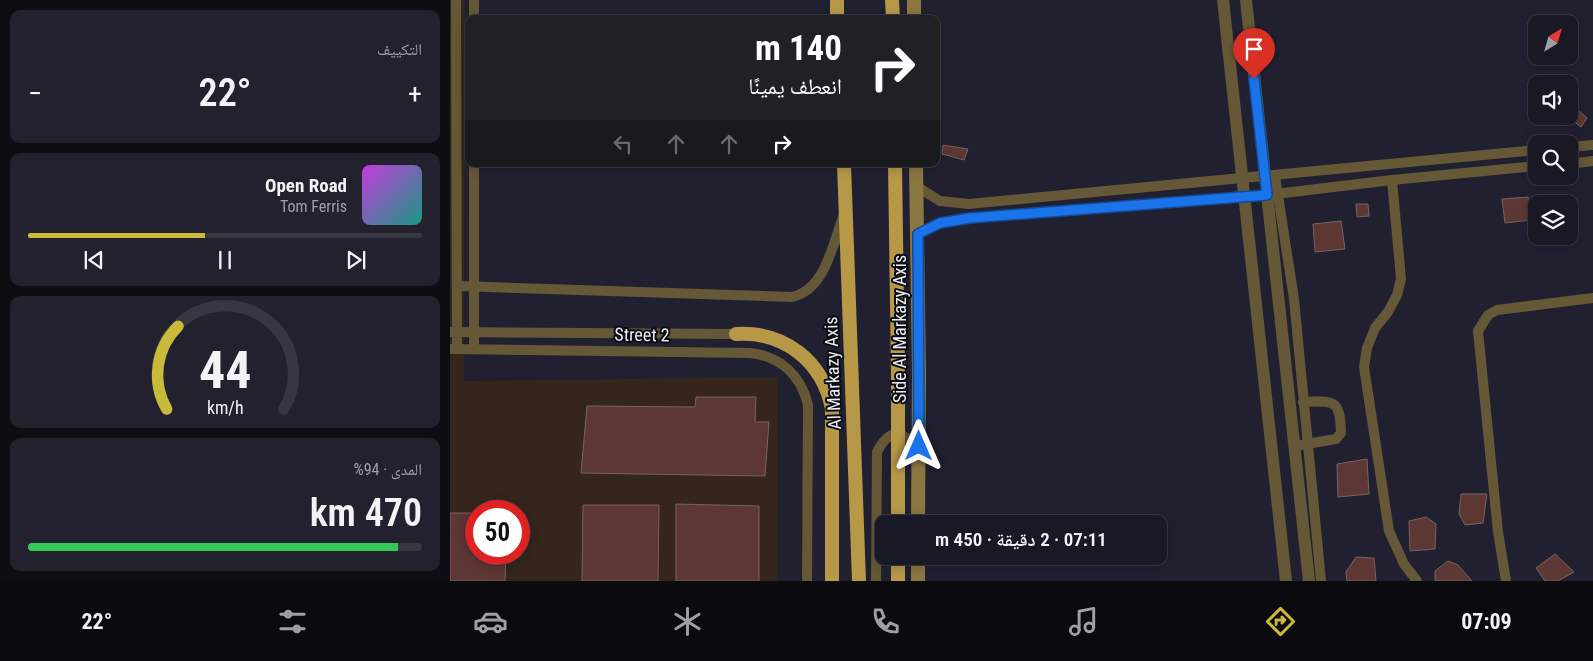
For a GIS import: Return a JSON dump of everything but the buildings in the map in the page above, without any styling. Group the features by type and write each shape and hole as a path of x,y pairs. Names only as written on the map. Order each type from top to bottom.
{"highway":[{"path":"836,0 838,15"},
{"path":"892,0 893,15"},
{"name":"Al Markazy Axis","path":"844,167 859,581"},
{"path":"895,167 898,515"},
{"path":"736,334 758,335 790,346 808,359 826,387 832,409 832,581"},
{"path":"898,565 898,581"}],"main road":[{"path":"914,0 914,15"},
{"name":"Side Al Markazy Axis","path":"916,167 918,234 918,515"},
{"path":"918,565 918,581"}],"street":[{"path":"453,349 458,286 456,0"},
{"path":"474,0 474,15"},
{"path":"1223,0 1286,581"},
{"path":"1246,0 1321,581"},
{"path":"1578,146 1593,145"},
{"path":"916,186 940,202 969,204 1242,180 1528,151"},
{"path":"1578,163 1593,161"},
{"path":"1578,164 1593,168"},
{"path":"474,167 474,349"},
{"path":"918,234 940,223 970,218 1272,194 1528,167"},
{"path":"1392,180 1401,279 1397,295 1388,312 1375,328 1367,348 1364,367 1389,531 1404,564 1417,581"},
{"path":"1272,194 1294,299 1303,402 1302,445 1309,581"},
{"path":"969,204 970,218"},
{"path":"458,286 792,297 804,292 819,278 847,206"},
{"path":"1506,581 1498,532 1478,331 1488,315 1497,310 1593,298"},
{"name":"Street 2","path":"454,332 736,334"},
{"name":"Street 2","path":"453,349 758,354 774,359 788,368 803,389 808,405"},
{"path":"1302,445 1336,439 1341,433 1336,403 1331,401 1303,402"},
{"name":"Al Markazy Axis","path":"807,581 808,405"},
{"path":"876,581 877,452 884,439 893,434 905,435 919,446"}],"shaded area":[{"path":"450,0 465,0 464,381 778,377 777,581 450,581"}],"route":[{"path":"919,446 918,234 925,229 948,220 1267,195 1254,79"}]}
